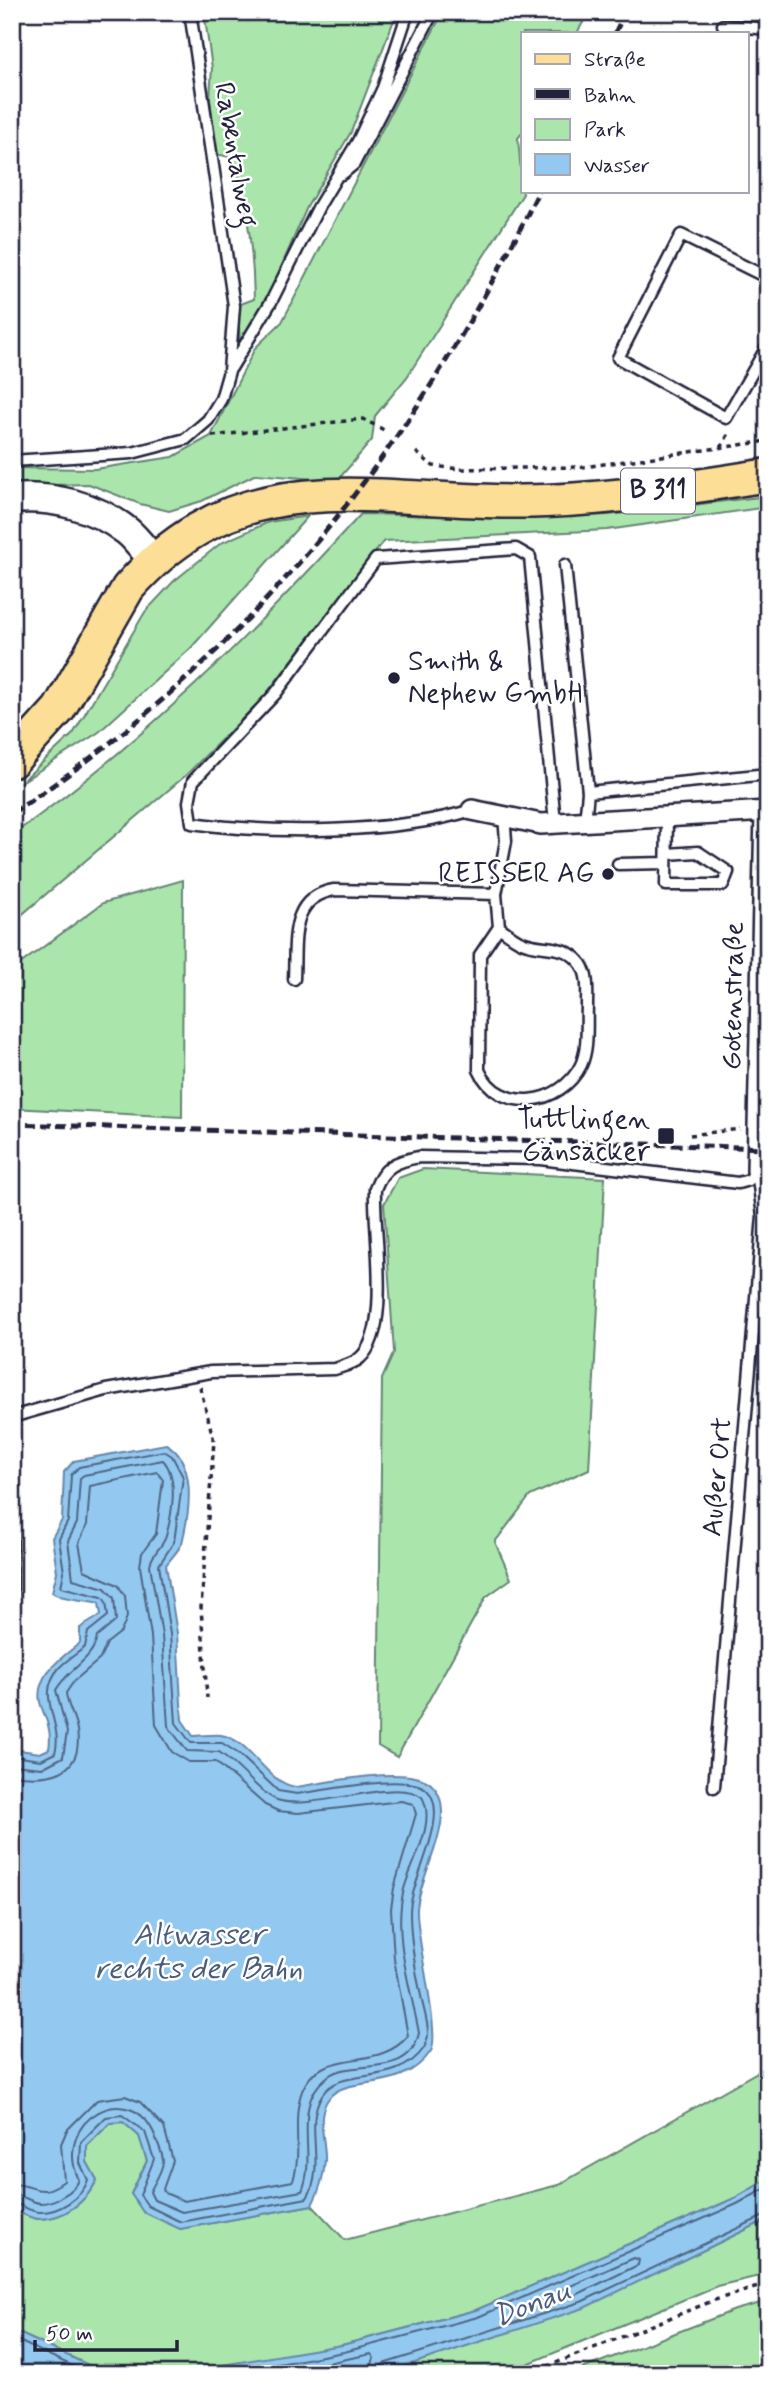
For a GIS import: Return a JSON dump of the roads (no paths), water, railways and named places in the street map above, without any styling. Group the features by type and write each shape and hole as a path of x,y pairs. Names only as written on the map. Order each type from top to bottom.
{"main road":[{"name":"B 311","path":"12,761 59,709 128,588 153,560 203,524 263,501 285,497 547,501 674,490 768,475"}],"street":[{"path":"12,499 39,496 92,510 128,531 153,560"},
{"path":"472,810 541,824 766,811"},
{"name":"Gotenstraße","path":"762,1172 766,811"}],"lane":[{"name":"Rabentalweg","path":"190,12 234,306 229,371"},
{"path":"12,461 132,453 186,439 208,420 221,399 229,371 271,302 358,141 383,88 408,12"},
{"path":"336,178 354,164 433,12"},
{"path":"723,25 768,29"},
{"path":"768,278 681,235 618,358 726,418 768,345"},
{"path":"472,810 439,821 344,829 215,826 192,823 189,802 193,781 276,694 376,559 516,549 530,558 555,824"},
{"path":"565,565 588,792 585,822"},
{"path":"588,792 768,774"},
{"path":"499,927 522,943 556,947 570,953 582,965 587,984 586,1053 580,1068 555,1090 519,1102 500,1097 486,1087 479,1070 480,955 499,927 496,894 506,841 504,816"},
{"path":"618,864 666,858 698,852 728,872 723,886 666,885 666,858 667,817"},
{"path":"294,979 298,918 305,904 318,893 334,890 496,894"},
{"path":"12,1418 106,1390 196,1374 265,1368 335,1369 361,1357 369,1346 379,1315 375,1189 380,1175 400,1161 419,1157 540,1159 738,1183 762,1172"},
{"name":"Außer Ort","path":"714,1787 763,1278 762,1172"},
{"path":"12,1518 12,1613"}],"water":[{"name":"Altwasser rechts der Bahn","path":"166,1444 183,1462 189,1488 182,1543 166,1565 177,1633 182,1720 193,1736 221,1735 232,1739 276,1778 296,1787 366,1776 405,1775 431,1784 439,1796 442,1811 440,1827 417,1910 431,2007 433,2042 431,2051 419,2065 405,2074 348,2087 329,2098 322,2120 324,2172 312,2205 180,2229 143,2212 131,2194 147,2161 139,2136 123,2122 110,2123 87,2146 87,2162 97,2180 87,2195 73,2208 57,2216 36,2219 12,2209 12,1749 40,1753 49,1749 49,1732 39,1696 44,1677 80,1643 80,1628 101,1615 99,1603 68,1598 52,1592 57,1572 52,1538 62,1520 64,1472 74,1461"},
{"name":"Donau","path":"768,2179 768,2219 584,2308 399,2368 368,2374 169,2374 342,2345 476,2310 735,2198"},
{"path":"12,2330 99,2370 124,2374 23,2374 12,2366"}],"railway":[{"path":"615,32 625,12"},
{"path":"12,813 99,751 179,685 252,615 319,539 381,459 438,374 490,285 538,192"},
{"path":"12,1124 768,1148"}],"place":[{"name":"Smith & Nephew GmbH","path":"394,678"},
{"name":"REISSER AG","path":"608,874"},
{"name":"Tuttlingen Gänsäcker","path":"666,1136"}]}
